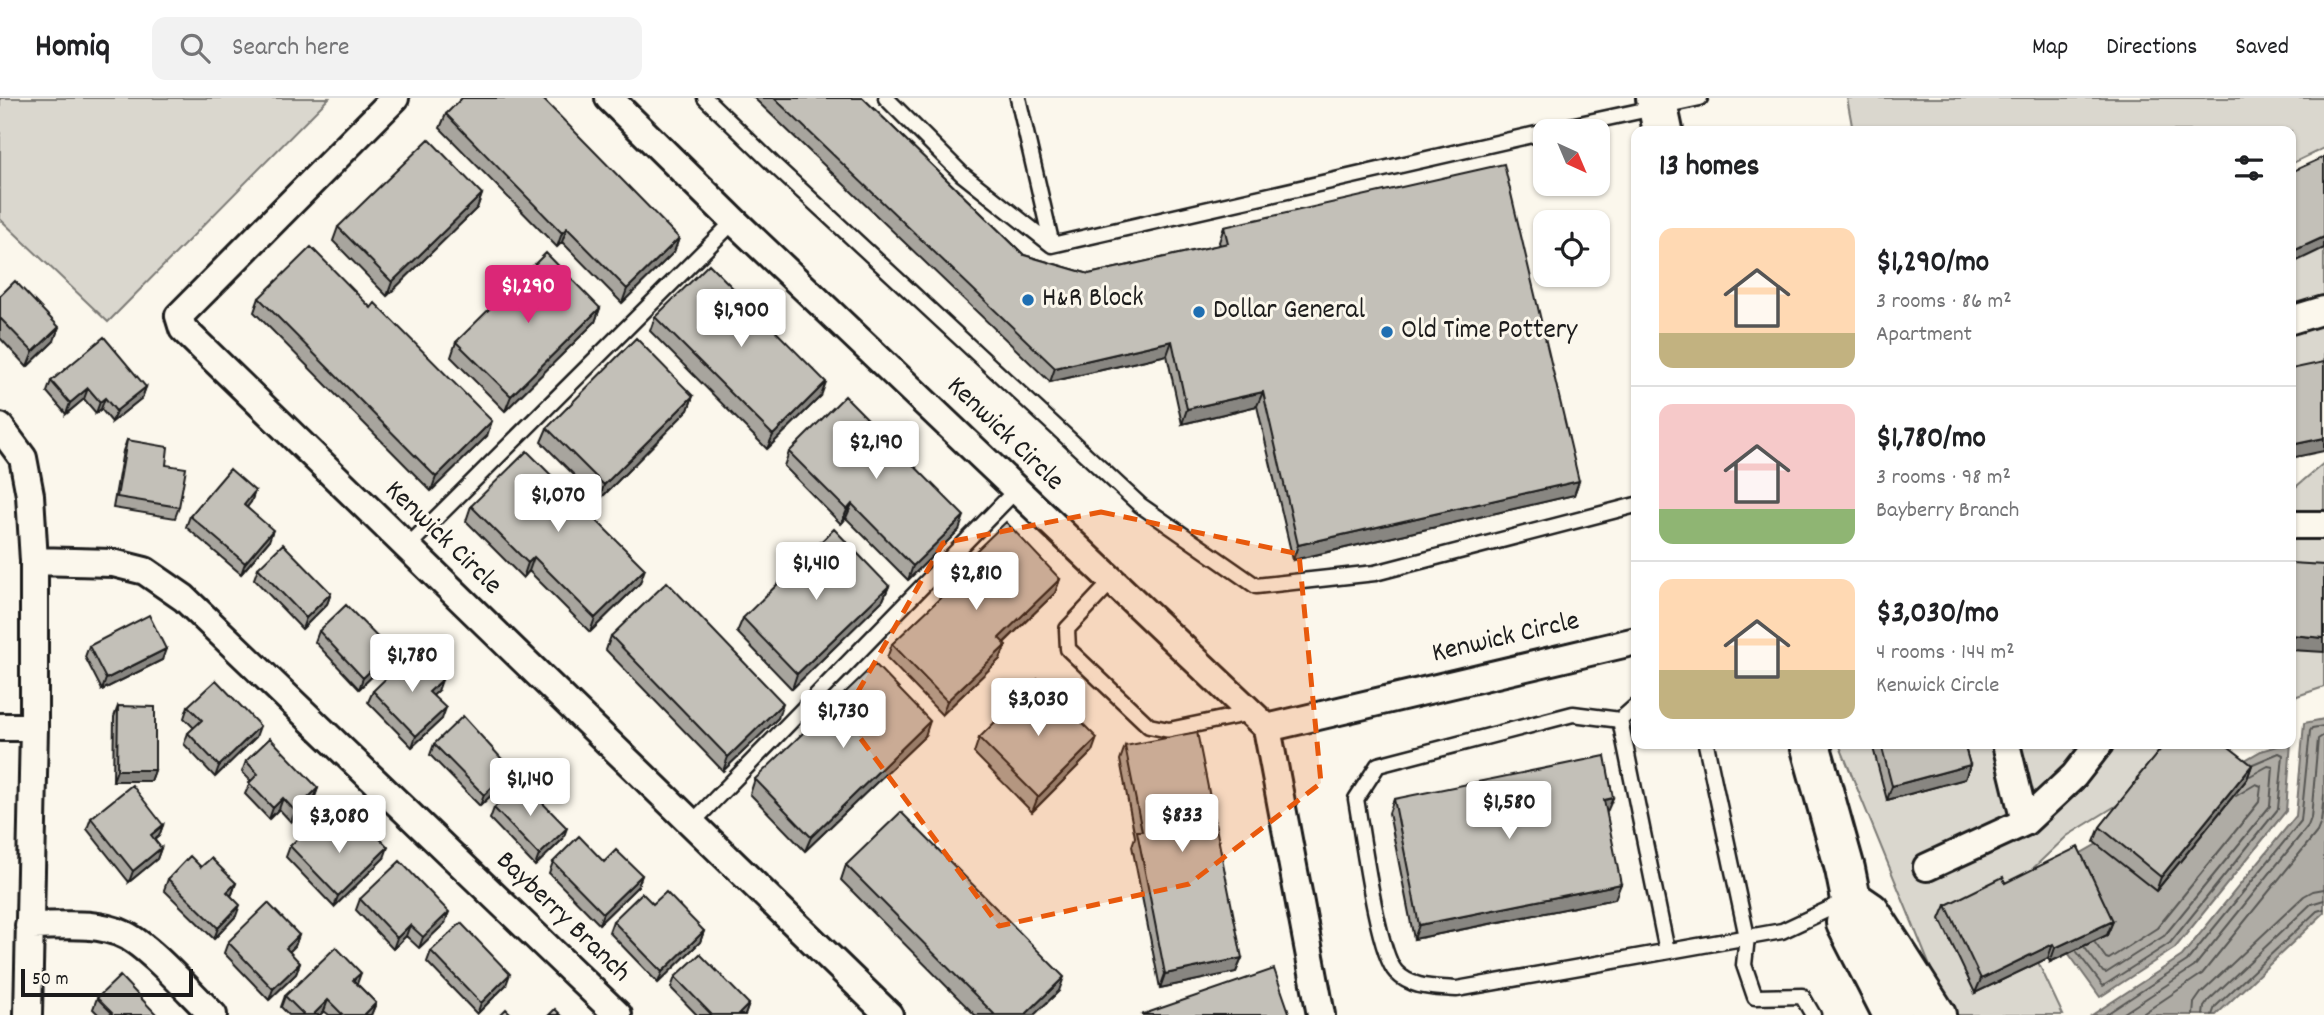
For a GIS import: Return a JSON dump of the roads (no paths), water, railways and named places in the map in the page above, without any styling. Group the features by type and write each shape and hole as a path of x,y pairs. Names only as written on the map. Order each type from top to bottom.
{"street":[{"name":"Kenwick Circle","path":"395,98 179,316 183,329 890,1015"},
{"name":"Kenwick Circle","path":"609,98 734,221 1259,721 1631,641"},
{"path":"2296,318 2324,310"},
{"path":"0,427 23,458 30,495 34,727 28,1015"},
{"path":"2296,525 2324,524"},
{"name":"Bayberry Branch","path":"33,561 113,563 145,571 184,598 618,1015"},
{"path":"1259,721 1321,1015"},
{"path":"0,727 34,727"},
{"path":"1811,749 1852,899 1846,923 1893,1015"},
{"path":"2007,749 2025,822"},
{"path":"1927,867 2025,822 2074,776 2089,749"},
{"path":"1852,899 1870,912 1936,1015"},
{"path":"29,926 92,926 126,935 146,950 213,1015"}],"lane":[{"path":"705,98 1140,505 1256,586 1375,573 1631,506"},
{"path":"886,98 962,174 1052,245"},
{"path":"1018,98 1052,245"},
{"path":"1610,121 1659,112 1700,98"},
{"path":"1052,245 1533,135"},
{"path":"407,548 734,221"},
{"path":"692,823 1016,490"},
{"path":"1112,581 1067,629 1068,649 1149,726 1168,730 1259,721"},
{"path":"1631,710 1620,720 1573,714 1378,765 1356,799 1383,947 1396,972 1416,985 1457,989 1782,932 1852,899"},
{"path":"1620,720 1667,951"},
{"path":"1707,749 1747,937 1744,965 1755,997 1802,996 1812,1015"}],"water":[{"path":"2324,719 2324,913 2216,1015 2092,1015 2182,956 2296,816 2304,723"},
{"path":"2290,749 2286,811 2175,948 2100,997 2045,921 2076,856 2261,751"}],"place":[{"name":"H&R Block","path":"1028,300"},
{"name":"Dollar General","path":"1199,312"},
{"name":"Old Time Pottery","path":"1387,332"}]}
